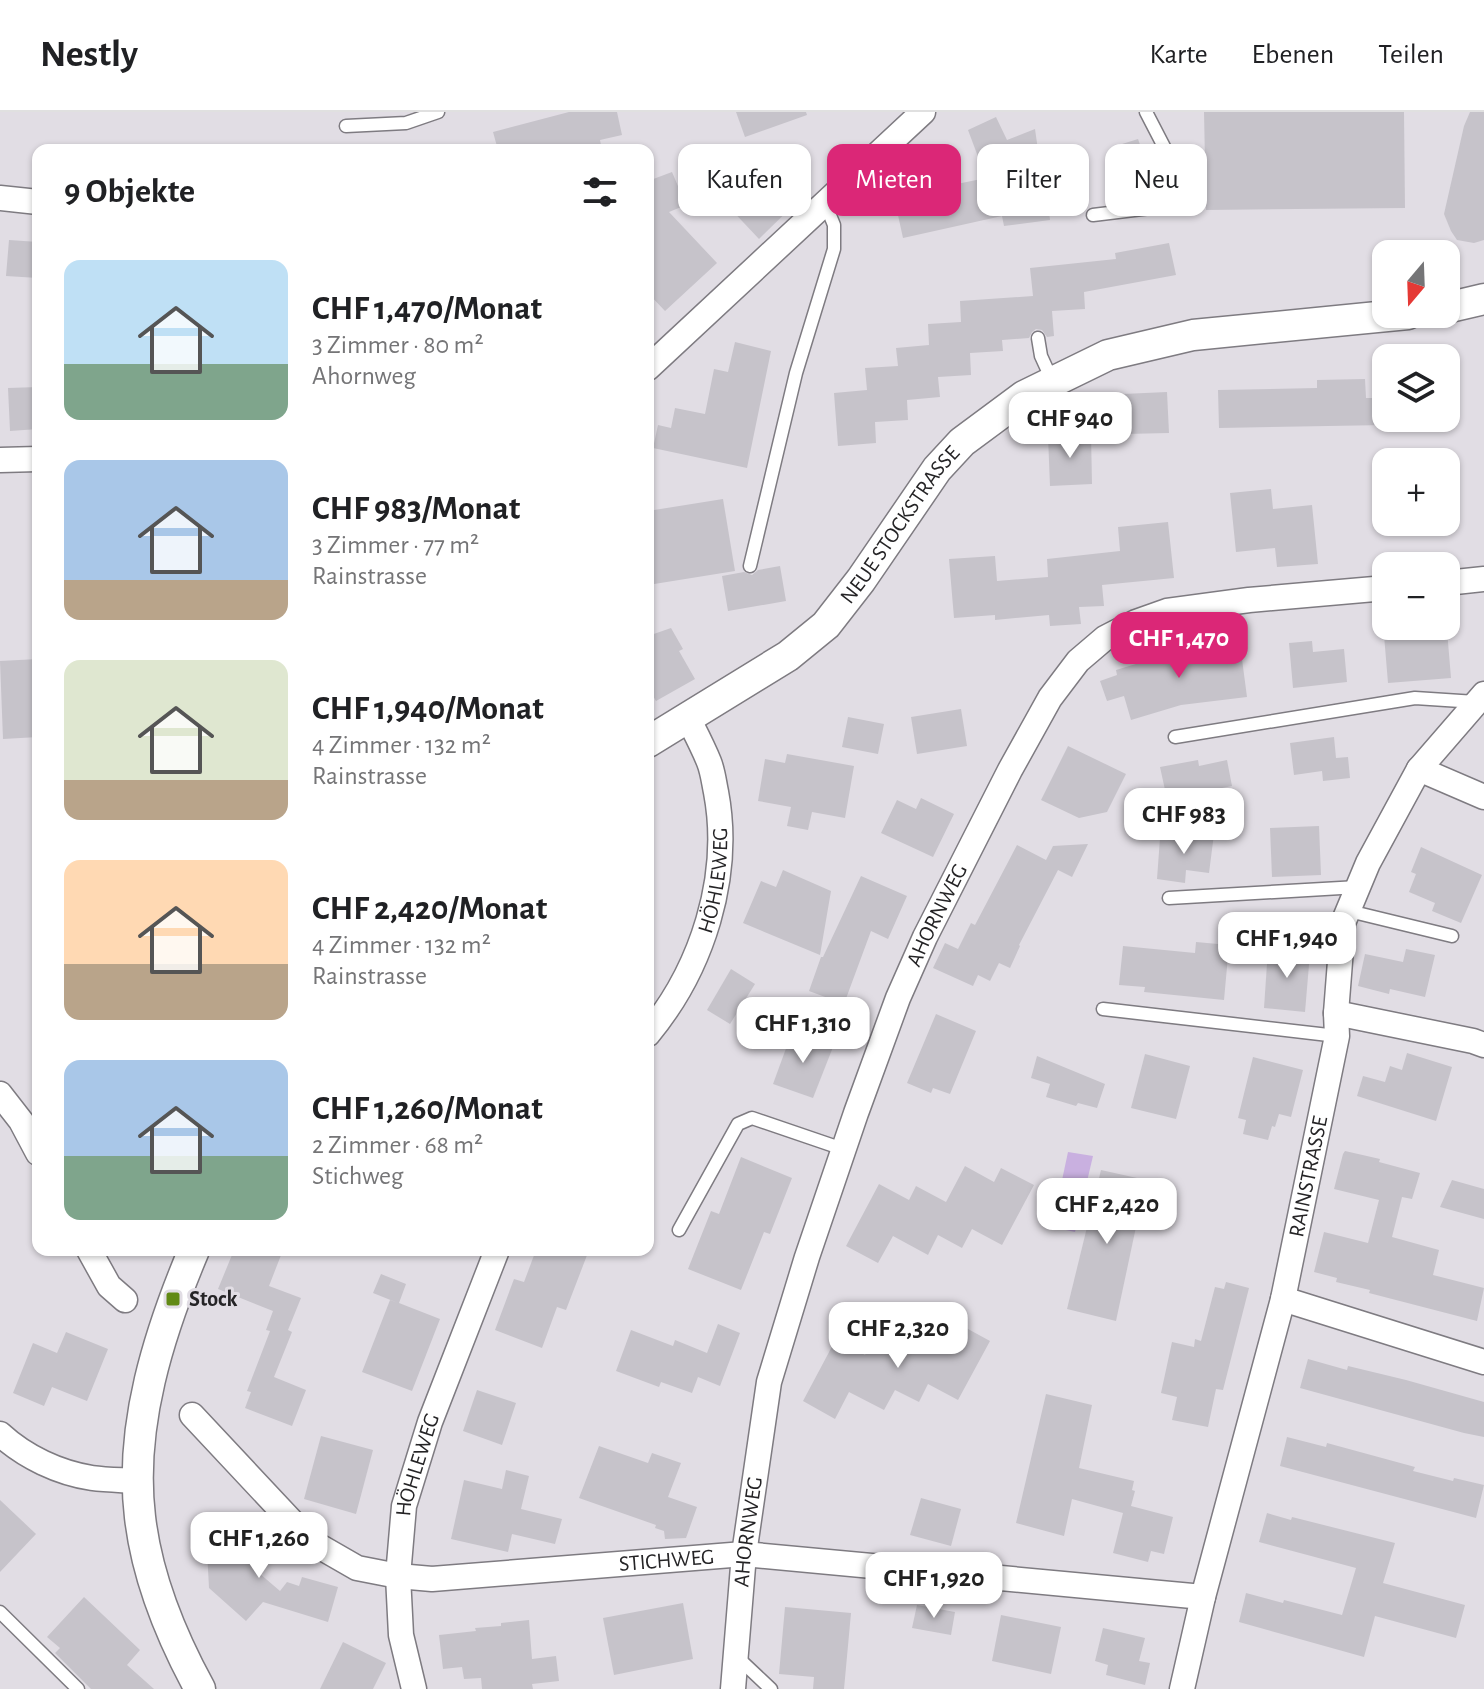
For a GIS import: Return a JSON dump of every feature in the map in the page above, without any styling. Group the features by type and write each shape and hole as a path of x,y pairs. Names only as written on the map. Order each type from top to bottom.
{"street":[{"path":"654,359 923,112"},
{"path":"0,198 32,201"},
{"path":"1460,305 1484,299"},
{"name":"NEUE STOCKSTRASSE","path":"654,738 788,656 826,625 861,580 937,469 962,442 1024,396 1108,355 1193,335 1372,318"},
{"path":"0,460 32,459"},
{"path":"1460,582 1484,579"},
{"name":"AHORNWEG","path":"733,1689 744,1554 769,1382 809,1249 898,998 925,937 1050,698 1078,661 1105,638 1167,611 1372,589"},
{"name":"RAINSTRASSE","path":"1182,1689 1203,1597 1283,1299 1337,1024 1343,923 1368,863 1419,769 1480,698"},
{"name":"HÖHLEWEG","path":"654,1026 675,998 706,928 721,854 720,816 710,764 688,718"},
{"path":"1419,769 1484,797"},
{"path":"1337,1024 1473,1041 1484,1045"},
{"path":"0,1094 32,1142"},
{"path":"92,1256 109,1286 125,1300"},
{"path":"191,1256 173,1299 149,1384 141,1427 137,1481 148,1559 166,1619 200,1689"},
{"name":"HÖHLEWEG","path":"414,1689 401,1635 398,1576 404,1506 430,1422 495,1256"},
{"path":"1283,1299 1484,1362"},
{"name":"STICHWEG","path":"192,1415 310,1541 357,1568 398,1576 432,1579 744,1554 1203,1597"},
{"path":"0,1434 50,1467 91,1478 137,1481"}],"lane":[{"path":"346,126 406,123 438,112"},
{"path":"1146,112 1163,144"},
{"path":"750,566 796,373 834,249 834,225 825,203"},
{"path":"1093,215 1105,214"},
{"path":"1038,338 1041,356 1053,381"},
{"path":"1175,737 1415,698 1480,698"},
{"path":"1169,898 1358,887"},
{"path":"1349,911 1452,936"},
{"path":"1103,1009 1337,1024"},
{"path":"679,1230 738,1124 752,1118 843,1149"},
{"path":"0,1612 78,1689"},
{"path":"736,1656 771,1689"}],"shaded area":[{"path":"1068,1152 1093,1156 1075,1232 1052,1227"}],"building":[{"path":"569,112 617,112 622,135 600,140 601,144 496,144 493,132"},
{"path":"736,112 806,112 807,115 745,137"},
{"path":"1204,112 1404,112 1405,208 1207,210"},
{"path":"1470,112 1484,112 1484,240 1474,243 1457,240 1444,214"},
{"path":"996,117 1007,140 1035,129 1037,144 977,144 977,154 968,130"},
{"path":"1138,139 1140,144 1122,144"},
{"path":"672,172 678,186 678,208 669,212 717,263 665,311 654,299 654,179"},
{"path":"977,180 977,216 1002,216 903,238 898,216 961,216 961,183"},
{"path":"737,216 782,216 759,239"},
{"path":"1002,216 1050,216 1050,220 1004,226"},
{"path":"9,240 32,242 32,278 6,276"},
{"path":"1169,243 1176,275 1084,292 1085,309 1052,311 1054,336 1047,337 1042,330 1036,329 1029,338 1002,340 1003,351 970,353 971,375 938,377 940,397 907,400 908,420 875,422 876,443 838,446 834,393 867,390 865,368 898,366 896,348 929,345 928,324 961,322 960,301 1033,296 1030,268 1116,259 1115,253"},
{"path":"735,342 771,351 747,468 654,448 658,425 671,428 675,408 705,414 714,369 728,372"},
{"path":"1365,379 1366,398 1372,398 1372,425 1219,428 1218,390 1317,388 1317,380"},
{"path":"32,387 32,429 10,431 8,388"},
{"path":"1167,392 1169,433 1125,434 1123,394"},
{"path":"1091,434 1092,484 1050,486 1048,436"},
{"path":"1271,489 1273,509 1312,505 1318,564 1277,567 1275,548 1236,552 1230,493"},
{"path":"723,499 735,571 654,584 654,510"},
{"path":"1168,522 1174,578 1102,585 1104,606 1079,607 1081,624 1050,626 1049,615 995,620 995,615 954,618 949,559 995,556 997,581 1048,577 1047,559 1120,551 1118,527"},
{"path":"780,566 786,601 728,611 722,576 744,572 752,575 758,570"},
{"path":"671,628 683,649 679,651 695,679 656,701 654,698 654,634"},
{"path":"1384,640 1448,640 1451,678 1388,683"},
{"path":"1312,641 1313,652 1344,649 1347,682 1293,688 1289,643"},
{"path":"1240,644 1247,697 1181,705 1131,720 1124,696 1107,701 1100,681 1117,675 1116,670 1169,654"},
{"path":"32,659 32,737 3,739 0,661"},
{"path":"961,709 967,746 917,754 911,717"},
{"path":"848,717 884,724 878,754 842,747"},
{"path":"1334,737 1336,758 1348,757 1350,778 1323,781 1322,771 1294,775 1290,743"},
{"path":"1068,746 1126,774 1107,812 1079,818 1041,800"},
{"path":"787,754 854,766 845,818 812,812 808,830 787,826 791,807 758,801 765,759 785,763"},
{"path":"1198,760 1199,766 1227,760 1232,786 1167,799 1160,767"},
{"path":"921,798 954,814 933,857 881,833 897,800 916,809"},
{"path":"1319,826 1321,875 1272,877 1270,828"},
{"path":"1214,834 1209,873 1186,870 1185,883 1157,879 1160,838"},
{"path":"1088,844 1072,877 1058,870 1010,968 999,963 990,981 978,975 973,986 933,968 945,943 958,949 971,923 975,925 1017,845 1046,860 1053,846"},
{"path":"1421,847 1482,875 1461,923 1432,911 1435,903 1409,892 1416,874 1411,872"},
{"path":"783,870 831,891 820,955 743,923 761,881 776,887"},
{"path":"861,876 907,896 888,939 871,931 844,1004 809,991 821,957"},
{"path":"1196,942 1229,945 1224,1000 1144,992 1145,987 1119,985 1123,946 1195,953"},
{"path":"1268,949 1310,953 1305,1012 1264,1008"},
{"path":"1406,949 1435,955 1425,997 1390,989 1389,994 1358,986 1365,954 1403,962"},
{"path":"731,969 755,984 730,1024 707,1010"},
{"path":"936,1014 976,1031 950,1094 933,1088 931,1093 907,1083"},
{"path":"792,1032 833,1047 813,1098 773,1084"},
{"path":"1407,1053 1452,1067 1436,1121 1357,1096 1363,1076 1385,1082 1390,1066 1402,1070"},
{"path":"1145,1054 1190,1066 1176,1119 1131,1108"},
{"path":"1037,1056 1105,1084 1097,1108 1078,1103 1076,1106 1046,1097 1050,1084 1031,1078"},
{"path":"1253,1057 1303,1070 1291,1117 1279,1114 1268,1140 1243,1134 1246,1120 1238,1118"},
{"path":"1345,1151 1420,1173 1412,1199 1402,1197 1392,1237 1439,1250 1433,1275 1484,1288 1477,1321 1369,1293 1370,1290 1336,1282 1337,1278 1314,1272 1324,1232 1368,1243 1379,1200 1334,1189"},
{"path":"741,1157 792,1178 770,1234 764,1232 741,1290 688,1269 711,1211 719,1214"},
{"path":"965,1166 994,1182 1001,1168 1034,1185 1002,1245 972,1229 962,1248 938,1235 928,1255 893,1236 878,1263 846,1246 879,1184 909,1200 916,1186 946,1202"},
{"path":"1101,1170 1146,1180 1116,1321 1067,1309"},
{"path":"1452,1180 1484,1189 1484,1219 1440,1207"},
{"path":"232,1256 281,1256 269,1286 301,1298 288,1330 292,1332 274,1377 306,1390 292,1426 245,1408 251,1392 247,1391 270,1331 266,1330 273,1311 218,1289"},
{"path":"534,1256 587,1256 566,1310 557,1307 542,1348 495,1330 514,1279 524,1282"},
{"path":"381,1274 406,1284 399,1303 440,1319 412,1391 362,1372 390,1300 398,1303 373,1293"},
{"path":"1226,1282 1249,1288 1223,1390 1216,1389 1208,1427 1172,1420 1177,1397 1161,1393 1172,1342 1194,1347 1195,1339 1201,1341 1215,1287 1224,1289"},
{"path":"922,1322 950,1337 957,1323 990,1341 958,1400 928,1384 919,1402 895,1390 884,1410 849,1392 835,1419 803,1401 836,1339 865,1355 872,1341 903,1357"},
{"path":"718,1324 740,1333 720,1386 698,1377 692,1393 661,1382 659,1387 616,1371 631,1330 673,1346 675,1340 707,1353"},
{"path":"66,1332 108,1349 87,1401 52,1387 44,1406 13,1393 33,1343 57,1353"},
{"path":"1308,1359 1347,1370 1348,1366 1406,1380 1484,1402 1484,1437 1300,1388"},
{"path":"477,1390 516,1403 502,1445 463,1431"},
{"path":"1046,1394 1092,1405 1079,1468 1134,1481 1131,1506 1173,1517 1164,1554 1151,1551 1148,1562 1113,1553 1123,1513 1072,1499 1064,1536 1016,1523"},
{"path":"321,1436 373,1450 356,1514 304,1499"},
{"path":"1287,1437 1326,1447 1327,1443 1415,1467 1413,1471 1484,1485 1476,1518 1280,1466"},
{"path":"599,1446 648,1463 652,1453 681,1463 668,1497 697,1507 686,1538 665,1539 664,1531 655,1528 656,1525 579,1498"},
{"path":"506,1470 529,1476 521,1509 562,1519 555,1544 512,1534 508,1552 451,1539 464,1480 502,1489"},
{"path":"921,1498 961,1509 951,1546 910,1535"},
{"path":"0,1500 36,1534 0,1572"},
{"path":"1267,1513 1395,1543 1383,1583 1465,1605 1456,1638 1375,1616 1364,1657 1239,1622 1246,1593 1342,1615 1356,1568 1259,1542"},
{"path":"250,1528 253,1568 280,1591 287,1582 299,1586 302,1577 338,1587 328,1622 263,1602 246,1621 209,1588 206,1531"},
{"path":"84,1597 140,1650 127,1665 154,1689 91,1689 55,1653 60,1648 47,1637"},
{"path":"683,1603 693,1659 614,1675 603,1618"},
{"path":"917,1605 955,1612 951,1635 912,1628"},
{"path":"785,1607 851,1613 844,1689 813,1689 814,1677 779,1674"},
{"path":"1001,1615 1061,1627 1051,1674 992,1661"},
{"path":"529,1620 532,1659 556,1656 559,1681 532,1684 533,1689 482,1689 481,1678 464,1679 462,1667 443,1669 439,1635"},
{"path":"1103,1628 1145,1638 1139,1661 1150,1663 1145,1685 1106,1675 1108,1665 1095,1661"},
{"path":"343,1642 386,1663 373,1689 320,1689"}],"place":[{"name":"Stock","path":"173,1299"}]}
